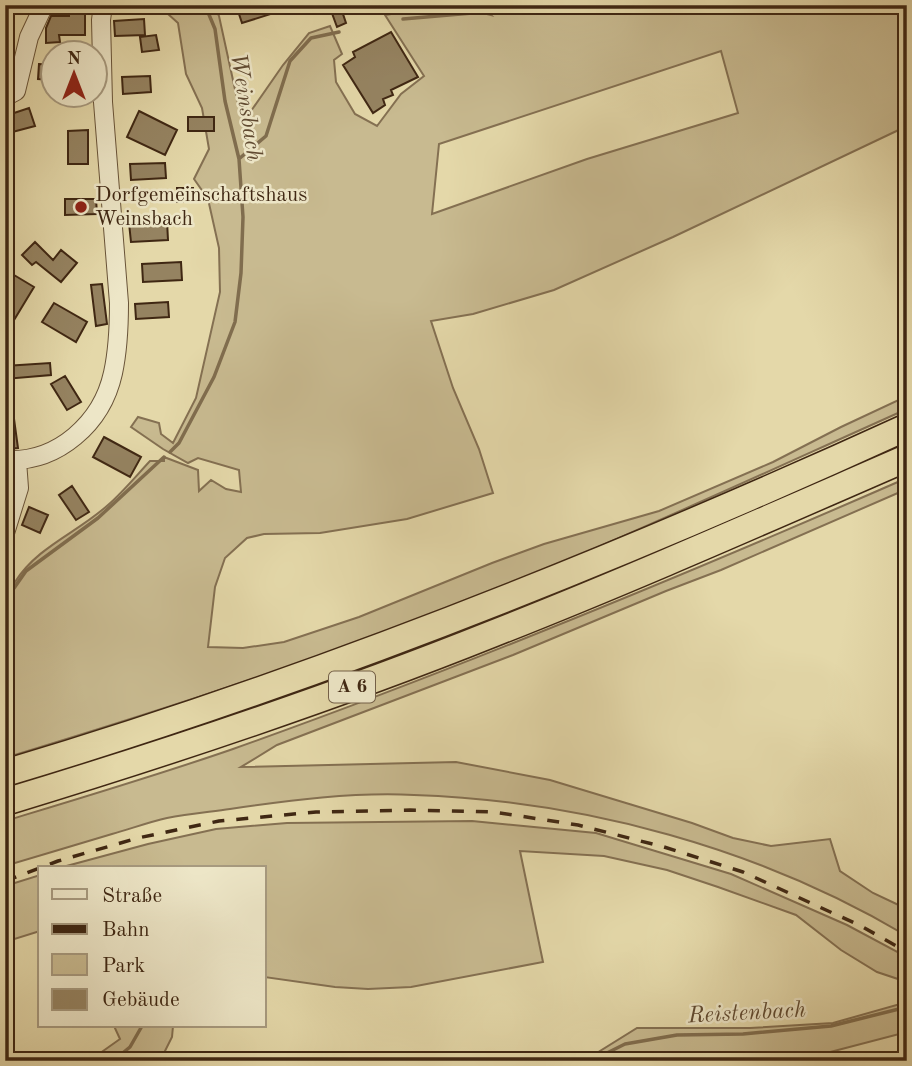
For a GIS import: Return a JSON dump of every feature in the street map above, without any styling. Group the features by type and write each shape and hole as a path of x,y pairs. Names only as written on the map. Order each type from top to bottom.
{"highway":[{"name":"A 6","path":"5,774 246,696 483,608 679,527 907,427"},
{"name":"A 6","path":"5,802 257,722 492,634 691,552 907,458"}],"street":[{"path":"5,97 16,91 29,37 44,5"},
{"path":"5,533 19,488 11,461 41,457 61,447 79,433 105,397 113,373 119,303 103,102 103,5"}],"green space":[{"path":"158,5 214,5 219,16 238,103 251,111 309,33 330,26 342,54 334,60 336,82 355,114 377,126 401,94 424,76 385,15 438,9 491,15 484,8 504,8 504,5 907,5 907,126 554,290 473,314 431,321 493,493 407,519 320,533 264,534 247,538 225,558 215,587 208,647 243,648 284,642 359,617 544,544 659,511 773,462 907,396 907,409 491,592 354,644 215,692 5,758 5,579 15,582 46,549 108,505 150,461 164,461 164,457 198,470 199,491 211,480 226,489 241,492 239,470 198,458 188,463 131,427 138,417 159,423 161,434 173,443 196,398 220,292 219,248 208,199 194,179 209,149 202,108 186,74 178,23","holes":["721,51 738,113 587,159 432,214 439,144"]},
{"path":"907,478 907,489 721,570 513,655 277,745 241,767 456,762 550,780 733,838 771,846 830,839 840,871 873,893 907,909 907,936 850,905 731,854 606,819 478,799 391,794 345,796 191,814 153,821 5,866 5,821 205,759 403,686 656,585"},
{"path":"472,821 596,833 731,874 847,925 907,957 907,982 877,972 841,950 796,915 667,870 604,856 520,851 543,962 411,987 368,989 266,977 266,866 66,866 216,829 287,823"},
{"path":"38,876 38,932 5,942 5,886"},
{"path":"907,1002 907,1032 815,1056 786,1061 584,1061 637,1028 750,1028 833,1023"},
{"path":"115,1028 173,1028 172,1037 160,1061 89,1061 120,1039"}],"building":[{"path":"236,5 292,5 293,7 242,23"},
{"path":"329,5 363,7 343,14 346,23 337,27"},
{"path":"69,9 85,9 85,35 46,38 46,28 51,16 69,16"},
{"path":"144,19 145,35 115,36 114,21"},
{"path":"391,32 418,77 391,90 393,95 383,99 385,105 373,113 343,65 355,57 353,52"},
{"path":"156,35 159,50 142,52 140,37"},
{"path":"150,76 151,92 123,94 122,77"},
{"path":"29,108 35,126 5,134 5,116"},
{"path":"139,111 177,130 165,155 127,137"},
{"path":"188,117 214,117 214,131 188,131"},
{"path":"88,130 88,164 68,164 68,131"},
{"path":"165,163 166,178 131,180 130,164"},
{"path":"177,188 193,188 193,202 177,202"},
{"name":"Dorfgemeinschaftshaus Weinsbach","path":"65,199 96,199 97,214 65,215"},
{"path":"167,221 168,240 131,242 129,223"},
{"path":"35,242 53,260 61,250 77,263 61,282 36,262 32,265 22,255"},
{"path":"181,262 182,280 143,282 142,264"},
{"path":"14,275 34,287 5,335 5,290"},
{"path":"102,284 107,324 96,326 91,285"},
{"path":"168,302 169,317 136,319 135,304"},
{"path":"54,303 87,322 76,342 42,322"},
{"path":"50,363 51,375 5,379 5,366"},
{"path":"65,376 81,402 67,410 51,384"},
{"path":"11,397 18,448 5,449 5,398"},
{"path":"104,437 141,457 130,477 93,457"},
{"path":"72,486 89,512 76,520 59,495"},
{"path":"29,507 48,515 40,533 22,525"}],"waterway":[{"name":"Weinsbach","path":"170,452 179,443 214,377 235,322 241,273 243,217 239,159 225,101 215,29 205,5"},
{"path":"403,19 566,5"},
{"path":"240,158 266,136 290,61 311,38 339,32"},
{"name":"Weinsbach","path":"5,601 26,571 98,518 164,457"},
{"name":"Reistenbach","path":"591,1061 625,1044 677,1035 743,1034 831,1026 907,1007"},
{"name":"Weinsbach","path":"113,1061 130,1047 141,1028"}],"railway":[{"path":"45,866 138,838 219,821 316,812 494,812 578,825 664,847 743,872 861,926 907,952"},
{"path":"5,881 38,869"}],"place":[{"name":"Dorfgemeinschaftshaus Weinsbach","path":"81,207"}]}
